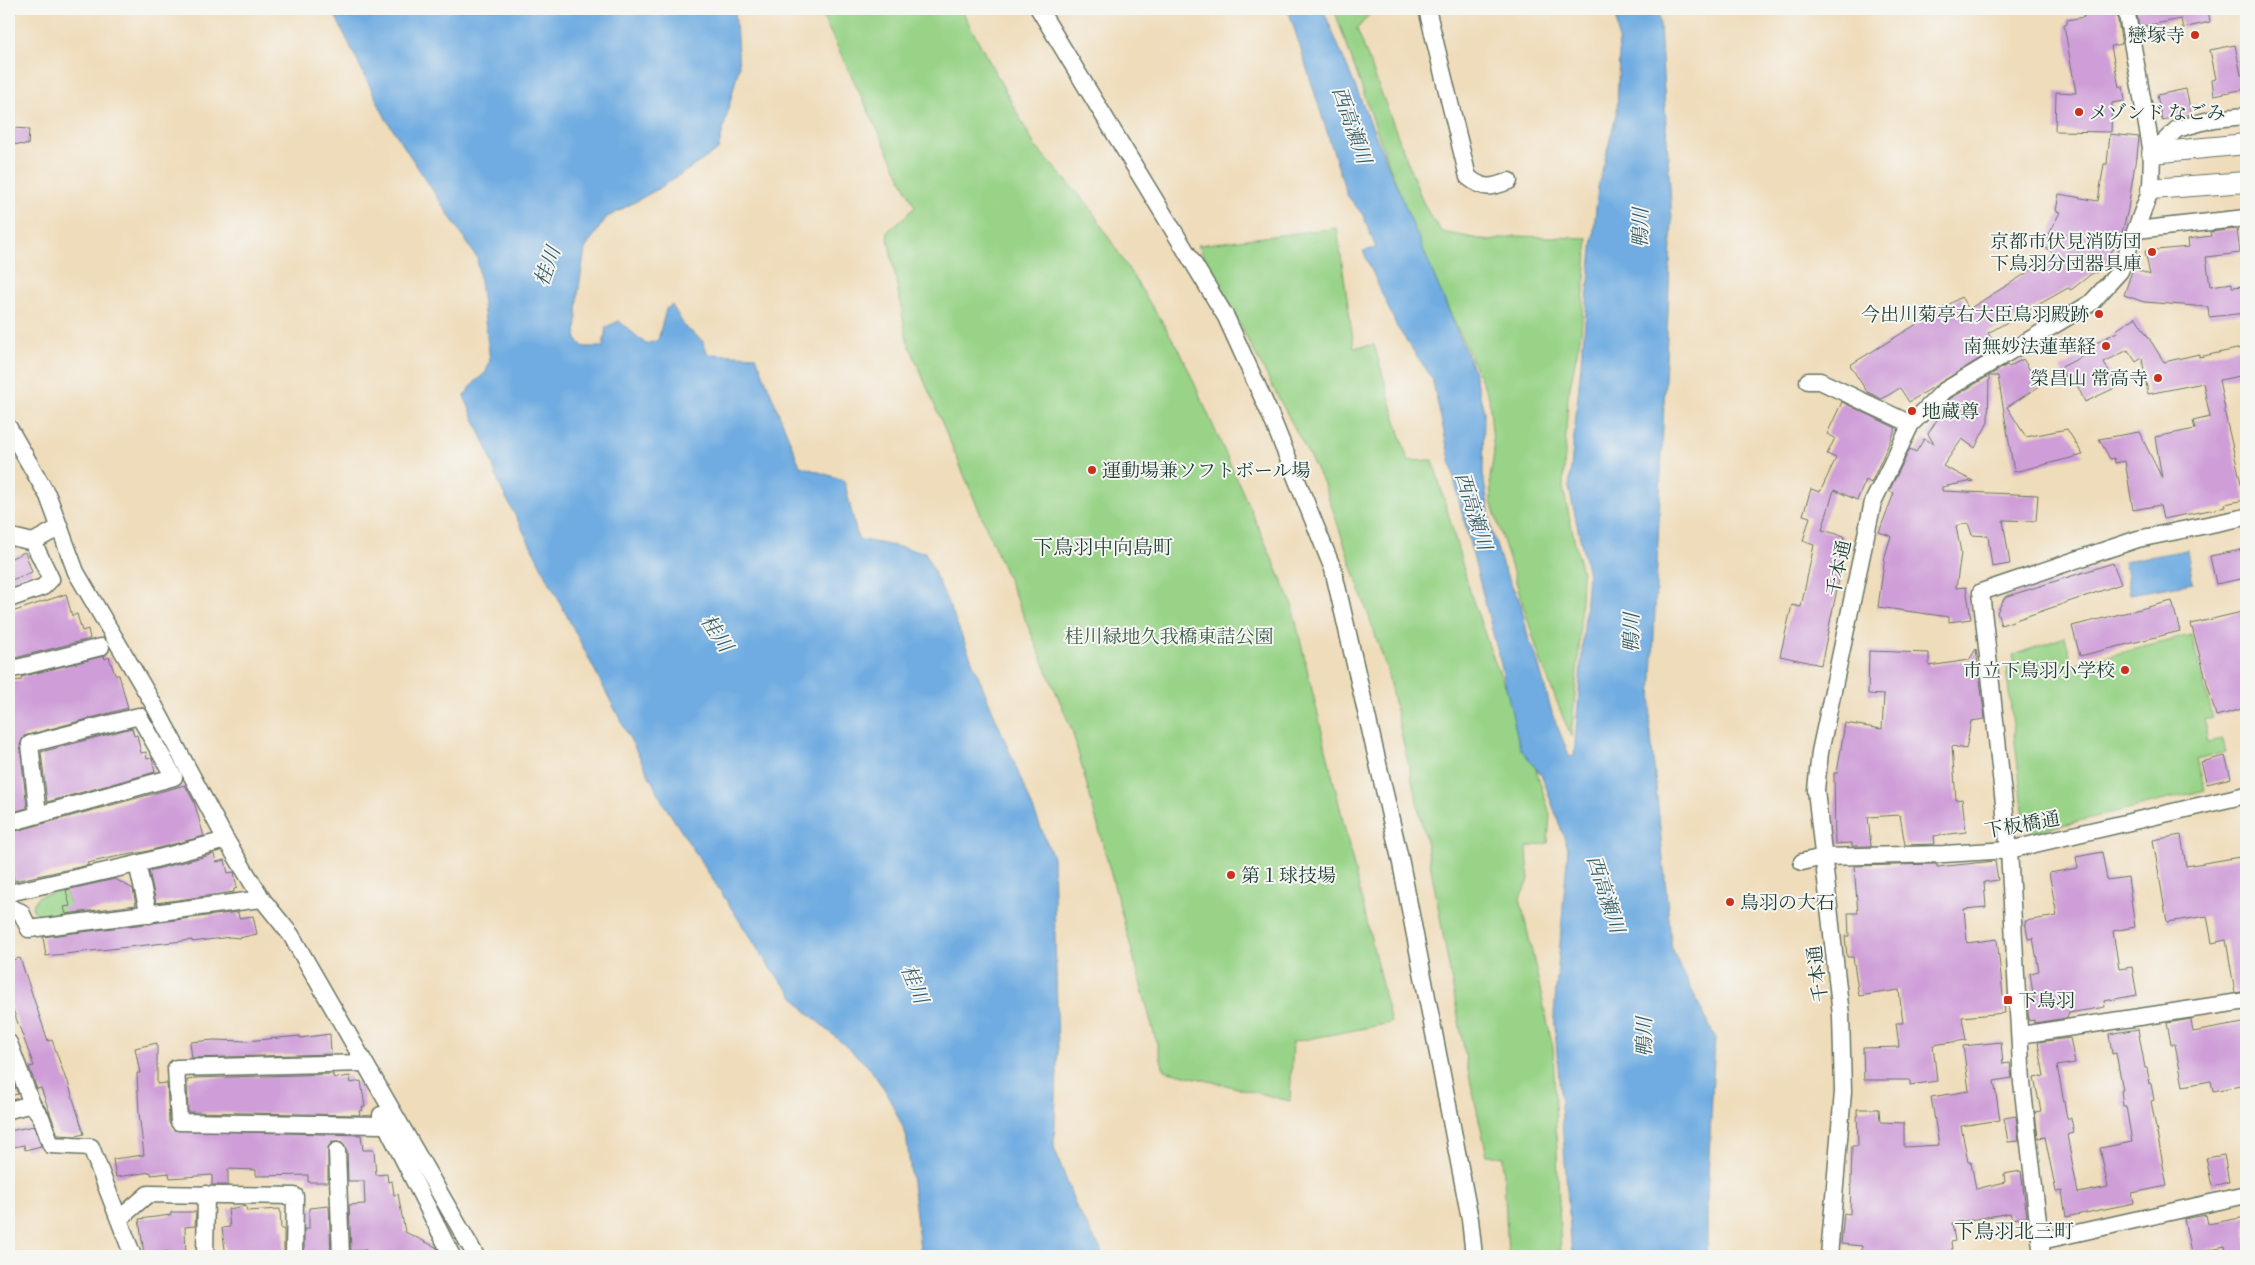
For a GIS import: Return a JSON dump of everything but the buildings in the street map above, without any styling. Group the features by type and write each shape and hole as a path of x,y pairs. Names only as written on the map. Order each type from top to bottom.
{"street":[{"path":"1039,9 1226,317 1270,414 1333,570 1401,863 1470,1219 1474,1256"},
{"path":"1427,9 1468,177 1478,185 1486,187 1509,181"},
{"name":"千本通","path":"1828,1256 1843,1092 1841,1015 1816,790 1820,752 1872,502 1911,424 1944,391 2091,303 2120,271 2151,189 2152,153 2126,9"},
{"path":"2152,153 2177,129 2213,119 2246,116"},
{"path":"2152,153 2246,144"},
{"path":"2151,189 2246,182"},
{"path":"2136,230 2246,218"},
{"path":"1808,381 1820,381 1911,424"},
{"path":"9,428 48,496 76,572 154,705 226,840 262,900 291,935 476,1256"},
{"path":"2246,517 2138,539 1982,592 2009,850 2022,1083 2041,1248 2246,1195"},
{"path":"9,538 33,542 60,528"},
{"path":"9,599 43,587 51,579 33,542"},
{"path":"9,670 101,647"},
{"path":"38,815 30,744 140,716 154,705"},
{"path":"9,823 174,777 140,716"},
{"name":"下板橋通","path":"1802,862 1823,857 1944,854 2009,850 2246,795"},
{"path":"9,894 137,864 226,840"},
{"path":"137,864 149,914"},
{"path":"9,907 21,912 29,929 262,900"},
{"path":"2020,1035 2246,1002"},
{"path":"9,1042 32,1104 41,1117 51,1145 91,1147 133,1256"},
{"path":"364,1063 384,1125 452,1256"},
{"path":"364,1063 176,1068 179,1122 384,1125"},
{"path":"9,1110 32,1104"},
{"path":"337,1152 341,1256"},
{"path":"119,1219 148,1194 295,1196 294,1256"},
{"path":"205,1256 206,1194"}],"green space":[{"name":"桂川緑地久我橋東詰公園","path":"819,9 961,9 1035,146 1089,206 1180,351 1291,601 1391,1023 1293,1042 1290,1101 1164,1070 1072,730 907,340 887,232 915,207"},
{"path":"1334,9 1374,9 1357,29 1423,202 1442,232 1490,241 1515,236 1588,238 1581,333 1568,396 1563,488 1582,574 1579,650 1571,737 1541,662 1491,501 1490,478 1494,453 1489,397 1425,258 1389,165"},
{"path":"1337,228 1354,347 1374,345 1408,461 1433,460 1471,595 1494,660 1520,719 1550,814 1548,843 1527,847 1529,880 1520,898 1553,1047 1561,1256 1508,1256 1503,1157 1487,1155 1468,1071 1426,841 1386,667 1324,484 1198,245"},
{"path":"2191,635 2213,718 2204,720 2208,743 2223,740 2226,752 2197,760 2205,790 2034,832 2025,826 2006,667 2015,665 2013,655 2065,637 2073,665"},
{"path":"65,890 72,914 42,917 33,910 32,906 39,896"}],"water":[{"name":"桂川","path":"332,9 735,9 739,67 718,150 658,189 606,218 585,249 578,294 576,339 584,347 603,347 606,327 619,321 646,344 658,340 666,309 672,305 685,327 702,340 708,354 756,356 800,466 844,480 858,539 925,552 952,612 1053,857 1058,1049 1054,1147 1077,1209 1105,1256 921,1256 906,1134 887,1093 868,1066 805,1010 770,968 663,803 499,484 487,448 464,396 486,372 490,360 477,258 386,119"},
{"path":"1288,9 1323,9 1473,369 1484,411 1483,474 1492,532 1503,567 1521,604 1529,641 1534,649 1553,716 1570,757 1574,756 1588,574 1569,488 1598,187 1617,112 1619,53 1616,9 1659,9 1672,220 1650,726 1672,950 1715,1037 1707,1197 1707,1256 1572,1256 1554,1013 1568,848 1542,776 1520,748 1460,505 1432,378 1397,327 1363,251 1376,248 1363,215 1347,195"},
{"path":"2187,550 2193,583 2130,594 2124,561"}],"place":[{"name":"戀塚寺","path":"2195,35"},
{"name":"メゾンド なごみ","path":"2079,112"},
{"name":"京都市伏見消防団 下鳥羽分団器具庫","path":"2152,252"},
{"name":"今出川菊亭右大臣鳥羽殿跡","path":"2099,314"},
{"name":"南無妙法蓮華経","path":"2106,346"},
{"name":"榮昌山 常高寺","path":"2158,378"},
{"name":"地蔵尊","path":"1912,411"},
{"name":"運動場兼ソフトボール場","path":"1092,470"},
{"name":"市立下鳥羽小学校","path":"2125,670"},
{"name":"第１球技場","path":"1231,875"},
{"name":"鳥羽の大石","path":"1730,902"},
{"name":"下鳥羽","path":"2008,1000"}],"district":[{"name":"下鳥羽中向島町","path":"1103,547"},
{"name":"下鳥羽北三町","path":"2014,1231"}],"water label":[{"name":"西高瀬川","path":"1352,125"},
{"name":"鴨川","path":"1640,228"},
{"name":"西高瀬川","path":"1474,511"},
{"name":"鴨川","path":"1631,633"},
{"name":"西高瀬川","path":"1606,894"},
{"name":"鴨川","path":"1644,1037"}]}
